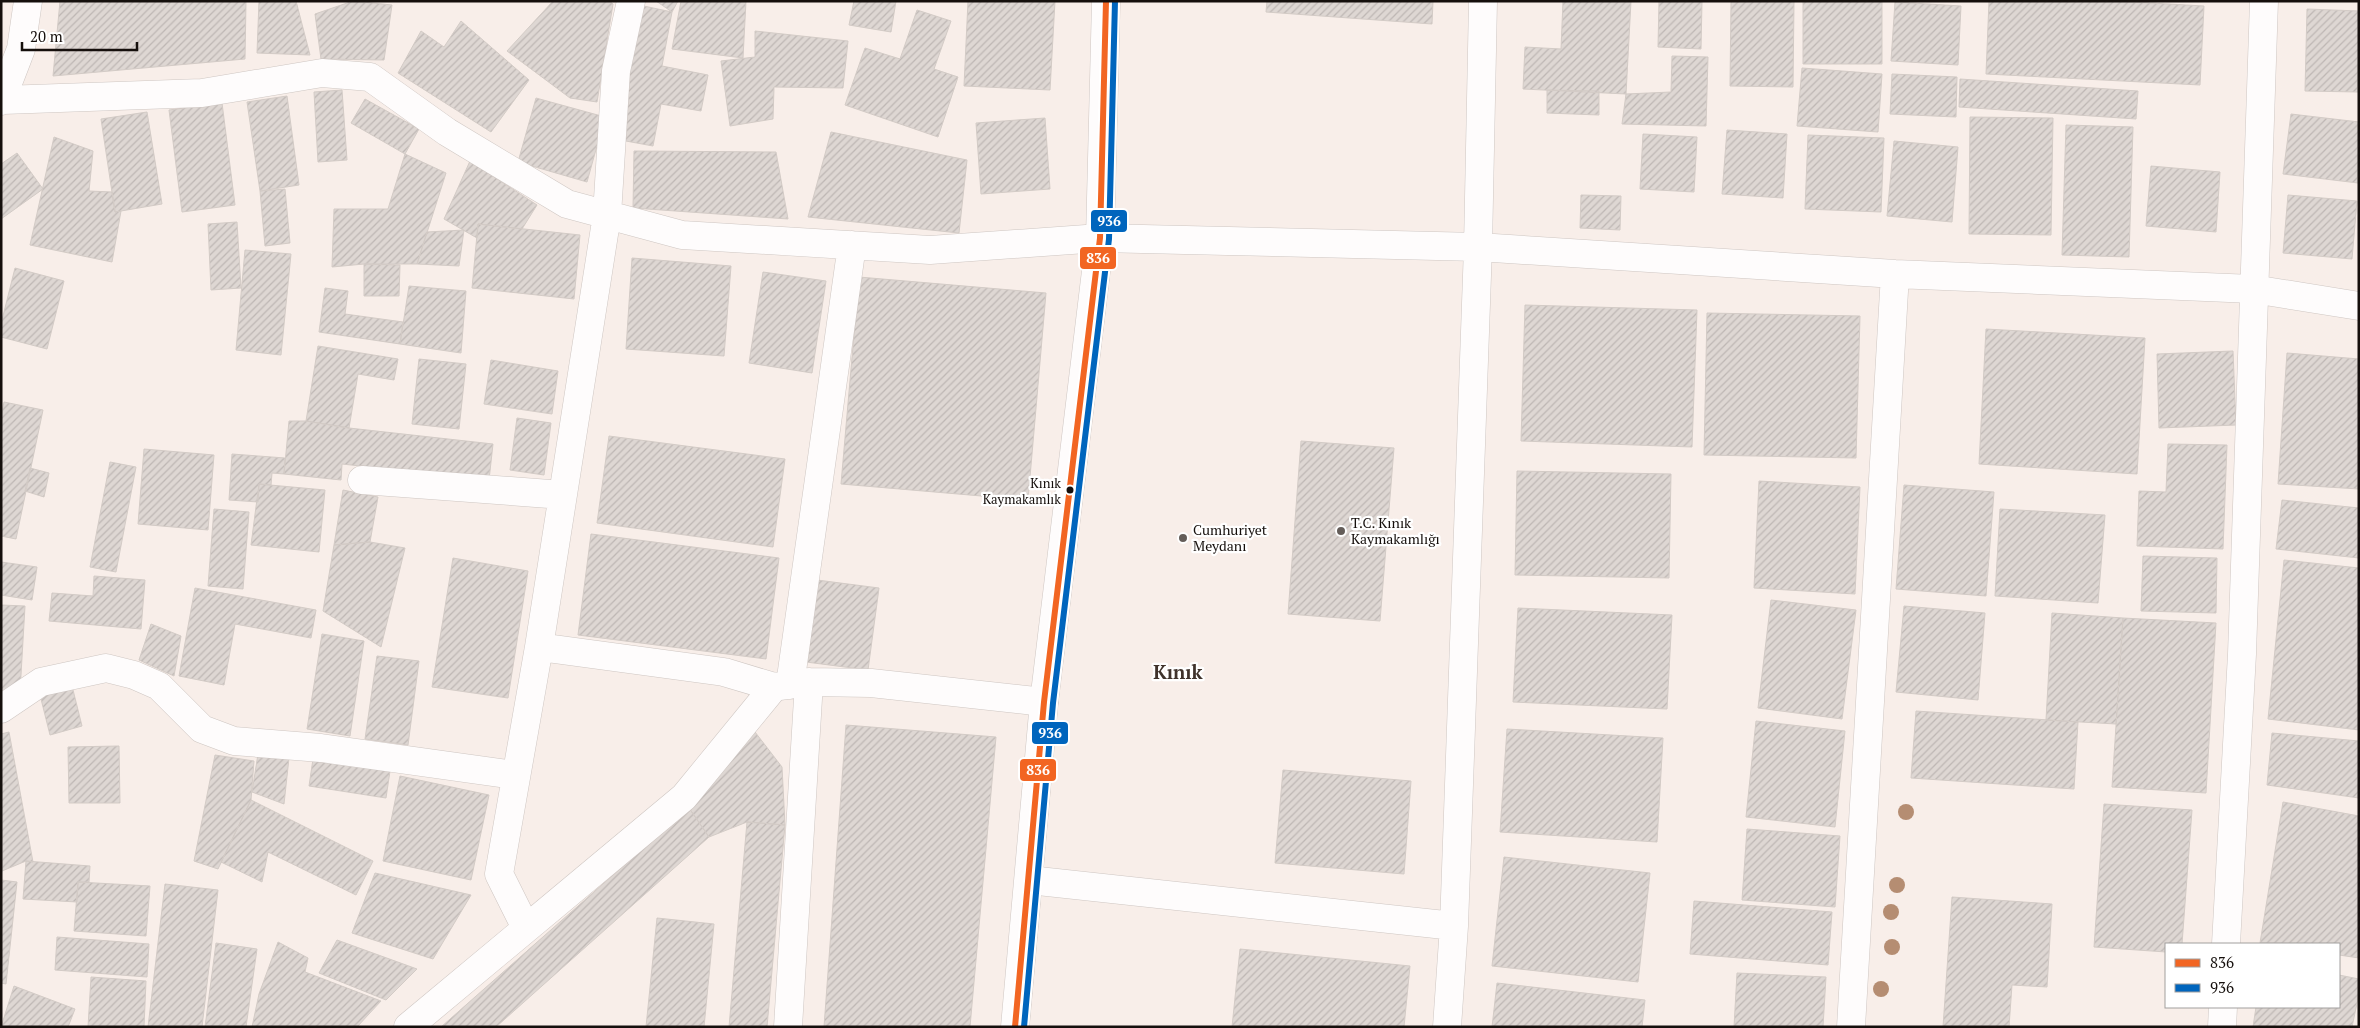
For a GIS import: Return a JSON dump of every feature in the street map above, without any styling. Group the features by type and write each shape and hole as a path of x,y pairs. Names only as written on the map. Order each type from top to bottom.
{"street":[{"path":"28,1 21,49 2,100 202,93 322,73 370,77 447,132 567,204 682,234 930,250 1100,238 1478,247 1895,274 2253,289 2359,306"},
{"path":"526,928 499,874 539,648 607,215 616,71 630,1"},
{"path":"1015,1027 1044,702 1100,238 1106,1"},
{"path":"1448,1027 1454,926 1478,247 1483,1"},
{"path":"2226,943 2242,654 2264,1"},
{"path":"788,1027 791,685 852,246"},
{"path":"1851,1027 1895,274"},
{"path":"362,480 563,495"},
{"path":"539,648 724,672 791,685 871,683 1044,702"},
{"path":"1,710 41,682 106,668 134,675 159,686 202,729 234,741 321,748 515,775"},
{"path":"408,1027 684,797 791,685"},
{"path":"1029,880 1454,926"},
{"path":"2222,1027 2223,1008"}],"building":[{"path":"60,1 246,1 245,59 53,76"},
{"path":"259,1 296,1 310,55 257,53"},
{"path":"353,1 392,5 384,60 321,59 315,14"},
{"path":"553,1 609,1 613,4 597,102 570,98 507,51"},
{"path":"656,1 678,1 672,12"},
{"path":"681,1 746,1 743,58 672,49"},
{"path":"854,1 896,1 891,32 849,25"},
{"path":"968,1 1055,1 1050,90 964,86"},
{"path":"1267,1 1433,1 1432,24 1266,12"},
{"path":"1563,1 1631,1 1626,94 1523,89 1525,47 1561,49"},
{"path":"1659,1 1702,1 1701,49 1658,47"},
{"path":"1731,1 1794,1 1793,87 1730,86"},
{"path":"1803,1 1882,1 1882,64 1803,64"},
{"path":"1989,1 2115,1 2204,6 2200,85 1986,74"},
{"path":"1895,2 1961,6 1958,65 1891,61"},
{"path":"639,5 672,12 662,66 708,75 701,111 661,104 653,146 615,139"},
{"path":"2307,9 2359,11 2358,92 2305,91"},
{"path":"917,10 951,21 934,69 958,77 938,137 845,105 865,48 900,59"},
{"path":"461,21 529,80 491,132 398,73 421,31 444,47"},
{"path":"755,31 848,41 843,88 774,87 773,119 730,126 721,61 755,57"},
{"path":"1672,56 1708,57 1706,126 1622,124 1626,94 1671,92"},
{"path":"1802,68 1882,74 1878,132 1797,126"},
{"path":"1892,74 1957,77 1956,117 1890,114"},
{"path":"1960,79 2138,91 2136,119 1959,107"},
{"path":"342,90 347,160 318,162 314,92"},
{"path":"1547,90 1599,91 1599,115 1547,113"},
{"path":"287,96 299,185 260,191 247,102"},
{"path":"536,98 605,117 587,182 518,162"},
{"path":"365,99 419,129 405,154 351,123"},
{"path":"222,103 235,205 182,212 169,110"},
{"path":"147,112 162,204 115,212 101,119"},
{"path":"2291,114 2359,122 2358,183 2283,174"},
{"path":"1970,117 2053,118 2051,235 1969,234"},
{"path":"1045,118 1050,189 981,194 976,123"},
{"path":"2066,125 2133,127 2129,257 2062,255"},
{"path":"1727,130 1787,134 1783,198 1722,194"},
{"path":"831,132 967,160 959,233 808,217"},
{"path":"1643,134 1697,137 1694,192 1640,189"},
{"path":"1808,135 1884,138 1881,212 1805,209"},
{"path":"54,137 93,151 89,191 112,192 115,212 121,211 112,262 30,245"},
{"path":"1894,141 1958,147 1952,222 1887,216"},
{"path":"634,151 776,152 788,219 633,208"},
{"path":"17,153 43,189 1,219 1,164"},
{"path":"405,154 446,173 417,264 364,264 332,267 334,209 388,209"},
{"path":"470,161 537,205 522,229 478,224 477,238 444,219"},
{"path":"2151,166 2220,172 2216,232 2146,226"},
{"path":"285,189 290,243 265,246 260,191"},
{"path":"1581,195 1621,196 1620,230 1580,228"},
{"path":"2288,195 2357,201 2352,259 2283,253"},
{"path":"237,222 241,288 211,290 208,224"},
{"path":"478,224 580,235 574,299 472,288"},
{"path":"464,230 459,266 417,264 427,232"},
{"path":"245,250 291,254 281,355 236,350"},
{"path":"632,258 731,266 724,356 626,349"},
{"path":"364,264 400,265 399,296 364,296"},
{"path":"15,268 64,281 47,349 1,337 1,324"},
{"path":"763,272 826,281 812,373 749,363"},
{"path":"859,277 1046,293 1028,500 841,484"},
{"path":"409,286 466,291 461,353 400,344"},
{"path":"325,288 348,291 345,314 403,322 400,344 319,332"},
{"path":"1525,305 1697,310 1692,447 1521,441"},
{"path":"1707,313 1860,316 1856,458 1704,455"},
{"path":"1986,329 2145,338 2137,474 1979,464"},
{"path":"318,346 398,359 394,380 358,374 349,428 306,421"},
{"path":"2233,351 2236,425 2159,428 2157,354"},
{"path":"2287,353 2359,359 2359,489 2278,484"},
{"path":"419,359 466,364 459,429 412,424"},
{"path":"491,360 558,371 552,414 484,404"},
{"path":"4,402 43,410 16,539 1,536 1,417"},
{"path":"517,418 551,423 544,475 510,470"},
{"path":"289,421 306,421 349,428 493,444 489,480 342,464 341,480 284,474"},
{"path":"609,436 785,459 773,547 597,523"},
{"name":"T.C. Kınık Kaymakamlığı","path":"1301,441 1394,448 1380,621 1288,614"},
{"path":"2168,444 2227,445 2223,549 2137,546 2139,491 2166,492"},
{"path":"144,449 214,455 208,530 138,524"},
{"path":"232,454 285,458 284,474 272,473 271,485 259,484 258,502 229,500"},
{"path":"110,462 136,467 116,572 90,567"},
{"path":"30,468 49,473 44,497 25,491"},
{"path":"1517,471 1671,474 1669,578 1515,575"},
{"path":"1759,481 1860,487 1855,594 1754,588"},
{"path":"259,484 325,490 319,552 251,545"},
{"path":"1904,485 1994,492 1986,596 1896,589"},
{"path":"343,490 378,497 370,542 334,545"},
{"path":"2282,500 2359,508 2359,558 2276,549"},
{"path":"214,509 249,512 243,589 208,586"},
{"path":"2000,509 2105,515 2098,603 1995,596"},
{"path":"591,534 779,558 766,659 578,635"},
{"path":"370,542 405,548 381,647 323,611 334,545"},
{"path":"2143,556 2217,558 2216,613 2141,611"},
{"path":"453,558 528,571 508,698 432,687"},
{"path":"2284,560 2359,568 2359,730 2268,719"},
{"path":"1,562 37,567 32,600 1,595"},
{"path":"94,576 145,580 141,629 49,621 52,593 93,596"},
{"path":"817,580 879,588 868,670 806,662"},
{"path":"195,588 316,610 311,638 235,624 224,685 179,676"},
{"path":"1771,600 1856,610 1842,719 1758,708"},
{"path":"1,605 25,606 20,692 1,697"},
{"path":"1904,606 1985,613 1978,700 1896,692"},
{"path":"1518,608 1672,615 1667,709 1513,702"},
{"path":"2052,613 2123,618 2116,724 2046,720"},
{"path":"2123,618 2216,623 2206,793 2112,787"},
{"path":"151,624 181,636 174,676 139,660"},
{"path":"322,634 364,641 350,736 307,729"},
{"path":"377,656 419,661 408,745 365,739"},
{"path":"72,686 82,726 50,735 40,695"},
{"path":"1916,711 2078,722 2074,789 1911,778"},
{"path":"1756,721 1845,731 1835,827 1746,817"},
{"path":"846,725 996,737 970,1027 824,1027"},
{"path":"1507,729 1663,738 1657,842 1500,832"},
{"path":"9,732 33,862 26,861 2,871 1,734"},
{"path":"755,732 782,767 785,825 747,822 709,837 689,808"},
{"path":"2272,733 2359,741 2359,798 2267,785"},
{"path":"119,746 120,803 69,803 68,747"},
{"path":"258,754 289,758 284,804 252,792"},
{"path":"215,755 254,761 251,800 218,869 194,861"},
{"path":"313,759 390,771 386,798 309,786"},
{"path":"1283,770 1411,781 1404,874 1275,863"},
{"path":"400,776 489,795 471,880 383,861"},
{"path":"251,800 373,861 356,895 268,852 262,882 221,862"},
{"path":"2283,802 2359,816 2359,958 2340,955 2340,943 2260,943"},
{"path":"2104,804 2192,810 2182,943 2165,943 2165,952 2094,947"},
{"path":"689,808 709,837 496,1027 441,1027"},
{"path":"747,822 785,825 767,1027 729,1027"},
{"path":"1747,829 1840,836 1835,907 1742,900"},
{"path":"1504,857 1650,873 1638,982 1492,966"},
{"path":"26,861 90,866 89,882 78,882 77,902 23,899"},
{"path":"375,873 471,895 433,959 352,933"},
{"path":"1,880 17,882 6,984 1,983"},
{"path":"78,882 150,886 146,936 74,931"},
{"path":"165,884 218,890 202,1027 148,1027"},
{"path":"1952,897 2052,904 2047,987 2012,985 2009,1027 1943,1027"},
{"path":"1694,901 1832,912 1828,965 1690,954"},
{"path":"657,918 714,924 704,1027 646,1027"},
{"path":"57,937 149,944 147,977 55,970"},
{"path":"337,940 417,969 386,1000 319,973"},
{"path":"278,942 308,958 305,972 381,1001 357,1027 252,1027 259,994"},
{"path":"216,943 257,949 246,1027 205,1027"},
{"path":"1240,949 1410,966 1404,1027 1232,1027"},
{"path":"1737,973 1826,977 1823,1027 1734,1027"},
{"path":"2340,975 2359,979 2359,994 2352,1027 2253,1027 2256,1008 2340,1008"},
{"path":"91,977 146,981 144,1027 88,1027"},
{"path":"1497,983 1645,1000 1642,1027 1492,1027"},
{"path":"14,986 75,1009 68,1027 1,1027"}],"transit line":[{"name":"836","path":"1015,1027 1044,702 1100,238 1106,1"},
{"name":"936","path":"1024,1027 1053,703 1109,239 1115,1"}],"place":[{"name":"Kınık Kaymakamlık","path":"1070,490"},
{"name":"T.C. Kınık Kaymakamlığı","path":"1341,531"},
{"name":"Cumhuriyet Meydanı","path":"1183,538"}],"district":[{"name":"Kınık","path":"1178,672"}]}
